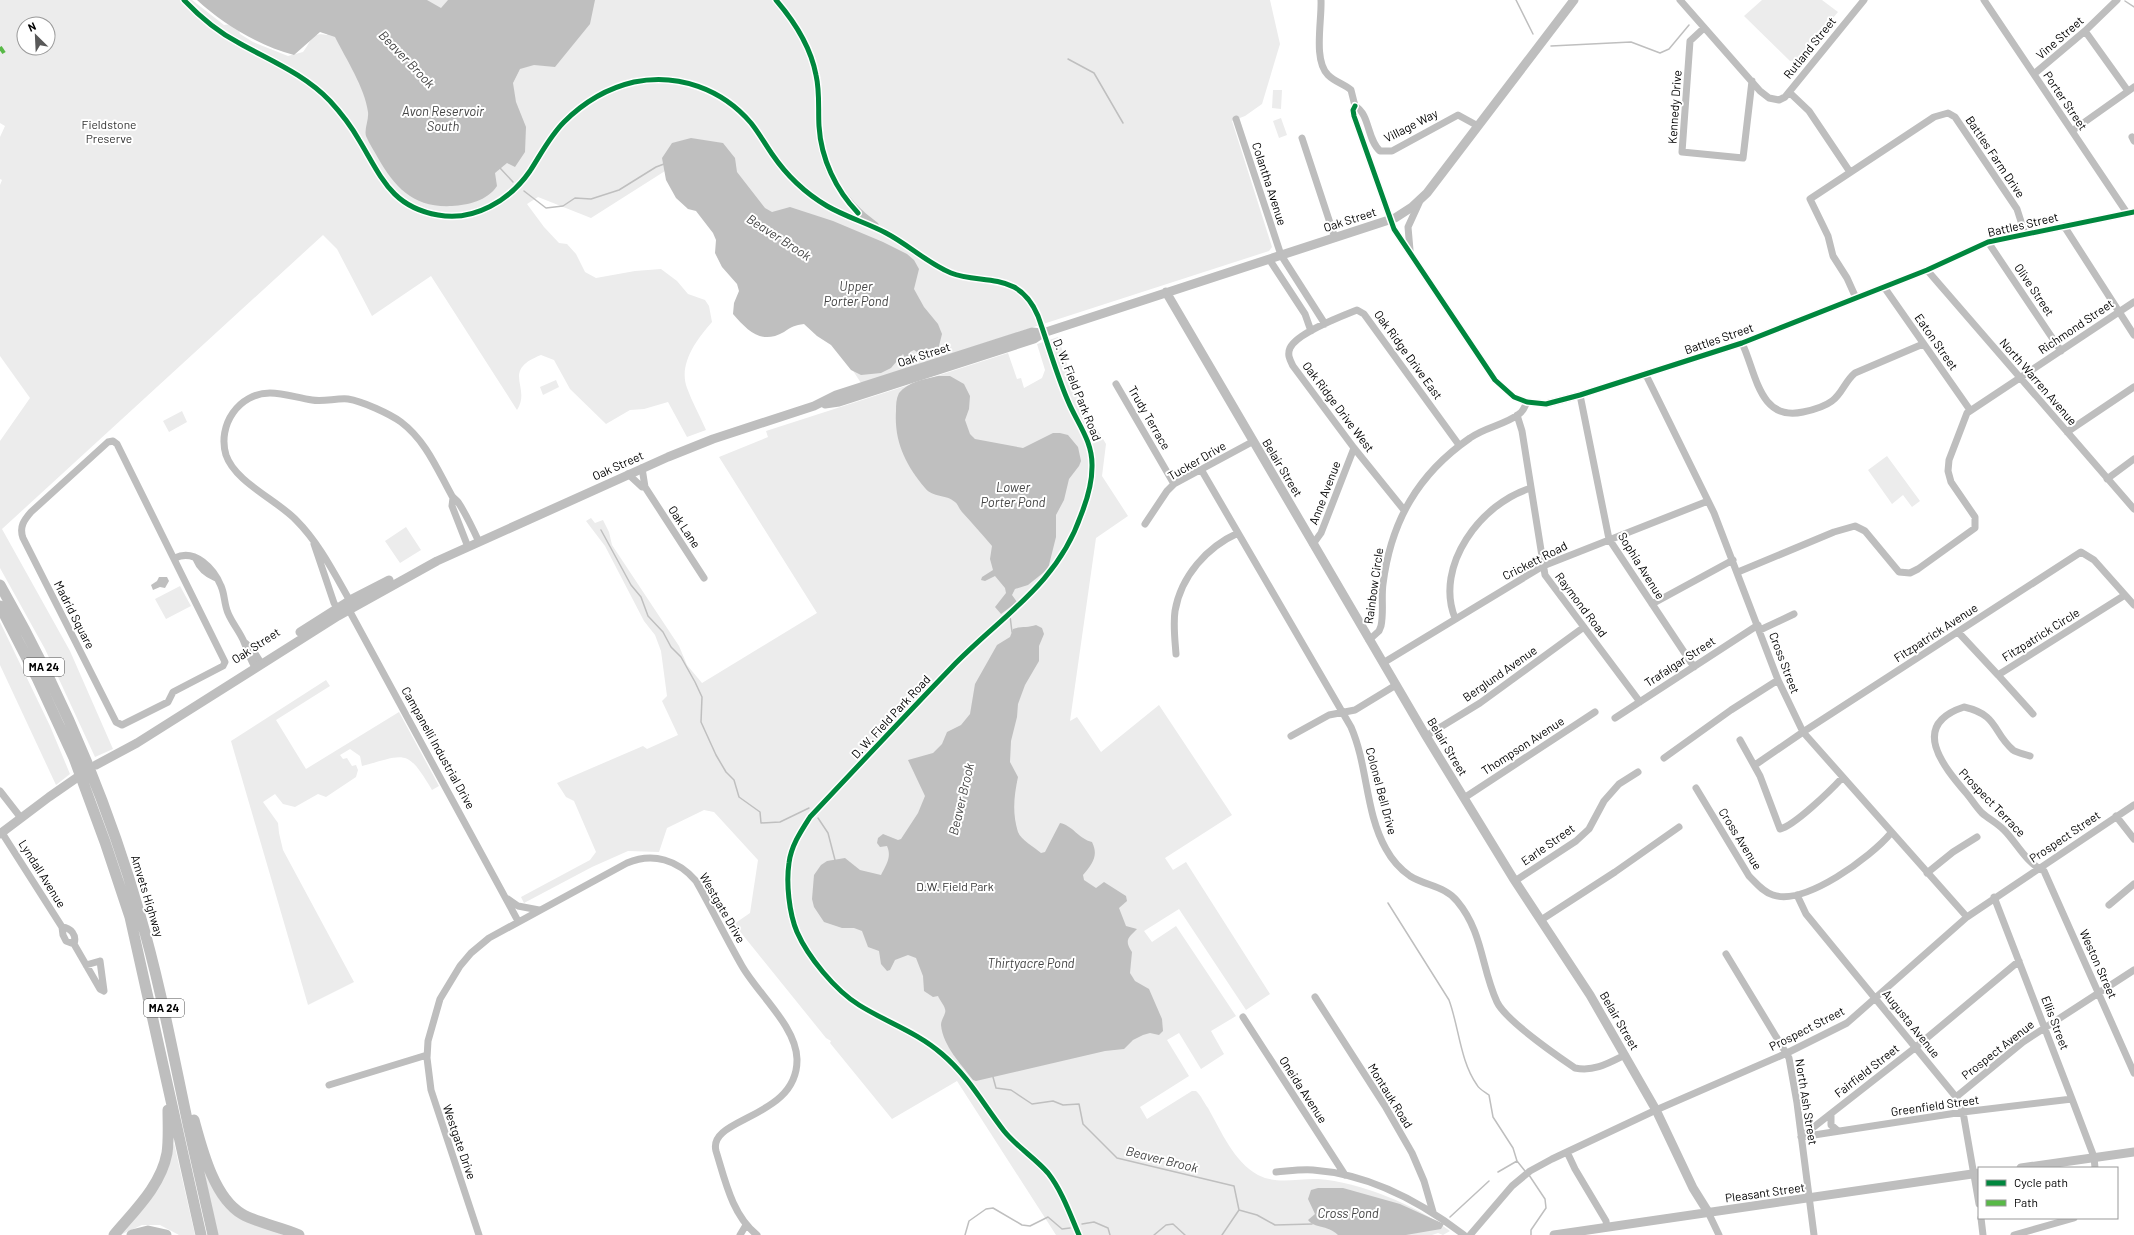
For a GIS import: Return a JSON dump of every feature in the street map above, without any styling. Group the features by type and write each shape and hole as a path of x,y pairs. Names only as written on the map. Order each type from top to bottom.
{"highway":[{"name":"Amvets Highway","path":"0,585 47,673 140,914 178,1072 213,1235"},
{"name":"Amvets Highway","path":"0,606 78,755"},
{"name":"Amvets Highway","path":"91,788 130,917 168,1094 201,1235"},
{"path":"178,1072 210,1170 221,1193 232,1208 242,1215 285,1228 300,1235"},
{"path":"114,1235 152,1188 162,1170 167,1153 168,1094"},
{"path":"132,1235 148,1231 166,1235"}],"main road":[{"name":"Oak Street","path":"257,663 349,605 418,566 437,562 628,474 703,443 814,406 839,402 866,389 987,350 1034,339 1043,333 1390,220 1420,200 1574,0"},
{"name":"Belair Street","path":"1166,292 1252,442 1426,736 1515,881 1590,995 1656,1110 1694,1188 1708,1212"},
{"name":"Oak Street","path":"1,834 56,792 96,765 137,743 337,608 349,605"},
{"path":"2028,1167 2134,1152"},
{"name":"Pleasant Street","path":"1554,1235 1708,1212 1809,1199 1977,1173"}],"street":[{"name":"D. W. Field Park Road","path":"184,0 201,17 227,36 296,74 322,94 342,115 359,140 378,175 392,193 408,204 431,214 463,216 481,210 500,201 519,185 557,130 582,106 600,95 622,86 641,81 665,80 696,86 721,97 750,122 777,161 799,186 833,210 885,233 952,273 998,282 1015,288 1031,303 1038,316 1068,401 1084,431 1090,448 1092,467 1089,493 1069,544 1044,581 952,667 810,817 795,841 789,863 789,889 796,930 819,966 843,992 858,1004 925,1041 942,1053 961,1072 976,1090 1005,1132 1051,1178 1062,1196 1079,1234"},
{"name":"D. W. Field Park Road","path":"776,0 798,31 816,72 819,94 820,135 824,154 832,176 853,208 885,233"},
{"name":"Village Way","path":"1321,0 1320,63 1332,79 1351,90 1355,106 1359,108 1375,146 1384,152 1396,149 1458,115 1478,126"},
{"path":"1680,0 1760,90 1774,100 1779,100 1785,97 1789,92 1809,111 1850,172"},
{"name":"Rutland Street","path":"1789,92 1864,0"},
{"name":"Porter Street","path":"1984,0 2072,131 2130,213"},
{"name":"Vine Street","path":"2034,74 2085,31 2117,0"},
{"name":"Kennedy Drive","path":"1704,28 1690,41 1682,152 1743,158 1752,81"},
{"path":"2072,131 2131,89 2085,31"},
{"name":"Battles Street","path":"1355,106 1353,110 1390,220 1412,256 1495,380 1514,396 1527,402 1546,404 1580,395 1742,343 1927,270 1988,242 2130,213"},
{"name":"Battles Farm Drive","path":"1856,298 1847,278 1833,256 1830,244 1810,199 1930,120 1942,114 1948,113 1955,117 2017,209 2025,234"},
{"name":"Colantha Avenue","path":"1236,119 1281,255 1325,324"},
{"path":"1302,138 1335,238"},
{"name":"Battles Street","path":"1412,256 1408,241 1408,227 1420,200"},
{"path":"2064,226 2134,335"},
{"name":"Olive Street","path":"1988,242 2061,351"},
{"path":"1269,259 1304,314 1311,331"},
{"name":"North Warren Avenue","path":"1927,270 2134,509"},
{"name":"Eaton Street","path":"1884,287 1970,410"},
{"name":"Richmond Street","path":"1970,410 2134,302"},
{"name":"Oak Ridge Drive East","path":"1325,324 1357,310 1364,314 1459,445"},
{"name":"Oak Ridge Drive West","path":"1325,324 1295,341 1290,348 1288,357 1293,366 1354,448 1404,510"},
{"path":"1742,343 1765,400 1778,411 1794,414 1814,410 1832,401 1848,378 1855,373 1923,344"},
{"name":"Cross Street","path":"1646,375 1708,501 1738,572 1778,680 1803,732 1926,873 1967,917"},
{"name":"Trudy Terrace","path":"1116,384 1174,484"},
{"path":"2067,432 2134,387"},
{"name":"Campanelli Industrial Drive","path":"453,498 430,455 408,428 395,418 347,399 317,400 279,394 260,394 244,402 235,409 230,417 224,434 227,456 238,472 251,485 290,514 321,551 518,921"},
{"name":"Sophia Avenue","path":"1580,395 1609,539 1694,667"},
{"name":"Rainbow Circle","path":"1369,640 1379,631 1381,626 1382,599 1388,555 1404,510 1415,490 1432,469 1459,445 1488,428 1517,415 1522,411 1527,402"},
{"path":"1738,572 1851,526 1862,529 1897,570 1906,574 1918,569 1973,530 1976,524 1975,517 1951,482 1948,468 1954,446 1966,415 1970,410"},
{"name":"Raymond Road","path":"1517,415 1522,432 1543,566 1547,577 1640,702"},
{"name":"Madrid Square","path":"113,441 117,444 175,558 224,658 225,664 173,692 170,700 166,704 120,726 116,722 23,538 22,525 30,512 108,442 113,441"},
{"name":"Tucker Drive","path":"1145,524 1174,484 1202,471 1252,442"},
{"name":"Anne Avenue","path":"1313,544 1322,533 1354,448"},
{"path":"2108,479 2134,459"},
{"name":"Oak Lane","path":"642,468 645,488 704,578"},
{"name":"Colonel Bell Drive","path":"1202,471 1343,712 1358,745 1374,816 1386,848 1396,864 1408,874 1448,892 1470,918 1476,930 1485,969 1498,1003 1509,1016 1528,1032 1575,1068 1588,1070 1598,1068 1625,1055"},
{"name":"Oak Lane","path":"628,474 645,488"},
{"path":"1455,618 1450,604 1451,584 1463,544 1472,530 1494,507 1519,491 1531,488"},
{"path":"453,498 459,504 479,542"},
{"path":"453,498 452,506 468,547"},
{"name":"Crickett Road","path":"1383,663 1543,566 1708,501"},
{"path":"1176,654 1175,611 1182,586 1193,568 1209,552 1238,533"},
{"path":"313,542 328,588 337,608"},
{"name":"Fitzpatrick Avenue","path":"1755,765 1803,732 2081,552 2094,560 2125,595"},
{"path":"175,558 185,554 206,564 222,587 227,612 244,642 252,649 257,663"},
{"path":"1652,604 1733,560"},
{"path":"2125,595 2134,605"},
{"name":"Fitzpatrick Circle","path":"1958,632 1998,675 2125,595"},
{"name":"Trafalgar Street","path":"1615,718 1694,667 1759,628 1794,614"},
{"name":"Berglund Avenue","path":"1426,736 1480,703 1584,627"},
{"path":"1998,675 2033,714"},
{"path":"1664,758 1731,710 1778,680"},
{"path":"1291,736 1329,715 1355,710 1396,685"},
{"name":"Prospect Terrace","path":"2030,756 2013,750 1995,725 1986,716 1964,707 1951,711 1941,720 1934,738 1935,748 1951,776 1983,814 2006,831 2032,864 2038,868"},
{"name":"Thompson Avenue","path":"1464,798 1595,712"},
{"path":"1740,740 1755,765 1771,802 1780,829 1786,828 1842,778"},
{"name":"Earle Street","path":"1515,881 1576,841 1589,829 1604,801 1619,784 1638,772"},
{"name":"Cross Avenue","path":"1696,788 1749,876 1760,888 1772,895 1797,895 1847,872 1891,833"},
{"path":"0,792 21,818"},
{"name":"Prospect Street","path":"1470,1235 1503,1195 1528,1173 1567,1152 1656,1110 1787,1053 1847,1023 1967,917 1994,897 2134,805"},
{"path":"2116,816 2134,838"},
{"path":"1541,920 1615,872 1679,827"},
{"name":"Lyndall Avenue","path":"1,834 62,927 63,935 66,941 74,944 86,965"},
{"path":"1926,873 1953,852 1977,837"},
{"name":"Westgate Drive","path":"479,1235 432,1097 427,1055 436,1009 453,975 471,953 482,944 518,921 627,863 643,858 667,860 681,867 696,881 743,967 792,1036 797,1058 793,1078 781,1098 724,1130 716,1140 715,1149 737,1212 746,1225 757,1235"},
{"name":"Weston Street","path":"2038,868 2044,871 2052,887 2134,1073"},
{"path":"2109,905 2134,884"},
{"name":"Augusta Avenue","path":"1797,895 1806,914 1956,1097 1963,1112 1977,1173 1978,1188"},
{"path":"505,897 518,906 539,910"},
{"name":"Ellis Street","path":"1994,897 2094,1157 2095,1167"},
{"name":"North Ash Street","path":"1726,954 1787,1053 1797,1103 1814,1235"},
{"name":"Fairfield Street","path":"1801,1137 1916,1047 2019,961"},
{"name":"Prospect Avenue","path":"1956,1097 2023,1042 2134,970"},
{"name":"Montauk Road","path":"1315,997 1385,1106 1412,1153 1424,1181 1433,1212"},
{"name":"Oneida Avenue","path":"1243,1017 1345,1175"},
{"path":"329,1085 427,1055"},
{"name":"Greenfield Street","path":"1801,1137 1963,1112 2072,1099"},
{"path":"1831,1114 1830,1125 1838,1131"},
{"path":"1567,1152 1579,1176 1606,1221 1607,1227"},
{"path":"1276,1172 1311,1170 1345,1175 1386,1189 1433,1212 1464,1235"},
{"path":"1708,1212 1719,1235"},
{"path":"1981,1219 1984,1235"},
{"path":"2014,1235 2039,1232 2072,1219"},
{"path":"740,1235 746,1225"}],"green space":[{"name":"Fieldstone Preserve","path":"0,0 192,0 224,25 233,24 238,27 240,34 253,42 288,56 303,52 314,36 322,34 327,35 354,0 1270,0 1280,44 1262,104 1245,116 1232,121 1272,247 1269,251 861,383 706,145 591,218 538,197 527,204 544,227 559,243 567,244 576,254 585,272 596,278 635,271 661,269 677,281 688,294 705,300 709,306 712,322 700,336 690,352 685,370 685,379 689,393 706,430 687,437 668,402 644,409 630,410 606,424 570,389 554,360 541,355 529,361 522,367 519,373 521,402 517,410 431,276 372,316 337,249 323,235 2,529 70,651 113,749 95,757 45,649 0,568 0,441 30,398 0,356 0,185 2,180 0,179 0,137 5,126 0,123"},
{"path":"1762,0 1822,0 1838,12 1797,60 1790,61 1744,16"},
{"path":"1273,90 1282,90 1281,109 1272,108"},
{"path":"1281,118 1287,135 1279,138 1273,121"},
{"name":"D.W. Field Park","path":"1058,337 1078,397 1106,444 1102,476 1128,516 1096,538 1070,721 1077,717 1101,752 1159,705 1232,815 1165,858 1173,870 1186,862 1270,994 1246,1010 1179,909 1144,931 1152,942 1176,926 1236,1016 1211,1031 1224,1054 1201,1069 1179,1033 1167,1040 1189,1076 1140,1107 1147,1119 1192,1091 1196,1091 1208,1108 1223,1136 1235,1154 1249,1169 1258,1175 1273,1180 1318,1179 1334,1181 1369,1190 1387,1196 1436,1221 1450,1231 1443,1235 1438,1233 1432,1235 1056,1235 957,1081 892,1119 830,1043 831,1041 826,1038 734,924 750,913 758,860 714,812 704,810 667,828 659,852 628,851 592,867 524,903 521,897 590,860 596,852 574,801 566,797 557,783 643,746 647,749 678,735 662,701 667,696 661,651 655,635 644,621 605,546 586,521 591,518 595,523 603,520 609,532 612,545 679,646 687,665 702,683 817,613 719,457 768,437 766,431 1008,353 1017,379 1021,378 1024,388 1042,378 1045,370 1037,344"},
{"path":"556,380 559,387 543,395 540,387"},
{"path":"182,411 187,422 169,432 163,421"},
{"path":"1887,456 1920,501 1912,507 1903,495 1892,504 1868,470"},
{"path":"406,527 421,550 400,563 385,541"},
{"path":"180,586 191,606 166,619 155,599"},
{"path":"0,622 50,726 70,774 56,785 0,665"},
{"path":"326,680 330,686 276,720 306,769 399,712 439,786 432,790 417,767 404,758 397,757 362,766 360,756 350,749 340,755 343,759 347,758 352,766 356,765 358,770 356,777 326,797 318,794 295,807 283,804 275,794 263,802 278,823 283,850 354,982 308,1005 231,741"},
{"path":"174,1143 195,1235 179,1235 160,1225 142,1225 120,1235 160,1181 171,1156"},
{"path":"201,1159 217,1196 230,1212 254,1224 287,1235 218,1235"}],"water":[{"name":"Avon Reservoir South","path":"197,0 427,0 441,8 448,0 595,0 590,24 555,67 534,65 520,69 513,83 516,102 526,127 525,152 515,167 507,163 495,173 497,186 483,199 464,205 439,206 416,200 407,194 391,178 385,169 366,136 368,112 363,93 335,37 320,32 294,55 268,46 242,33 230,26"},
{"name":"Upper Porter Pond","path":"691,138 723,143 735,158 737,172 765,208 772,212 790,207 833,221 883,242 907,254 914,260 919,269 914,289 924,307 938,324 942,334 937,354 926,358 914,350 910,352 912,359 906,360 903,354 891,368 881,373 861,375 851,370 831,345 817,336 804,324 793,326 776,336 768,337 756,334 744,326 733,314 734,303 739,291 737,284 722,267 715,253 716,240 713,233 696,211 688,209 676,198 666,180 662,158 672,143"},
{"name":"Lower Porter Pond","path":"938,376 950,376 964,384 970,396 969,409 965,420 970,434 975,439 1023,448 1053,433 1060,433 1068,435 1078,447 1081,461 1069,479 1064,500 1056,515 1056,537 1048,569 1028,585 1015,589 1012,595 1017,602 1001,614 995,607 1006,593 1005,588 995,576 985,581 981,580 982,577 993,570 990,559 992,546 961,511 956,503 948,498 936,495 925,488 912,471 899,443 896,422 896,402 899,393 907,386"},
{"path":"159,577 167,577 169,581 165,588 160,587 153,590 151,585 157,581"},
{"name":"Thirtyacre Pond","path":"1036,625 1042,628 1044,634 1039,646 1039,661 1025,685 1018,704 1017,717 1011,741 1010,762 1018,777 1014,804 1018,832 1025,841 1041,853 1045,852 1060,823 1068,826 1083,838 1092,842 1095,856 1094,860 1083,875 1084,880 1096,888 1104,882 1126,896 1127,901 1119,908 1126,926 1137,929 1128,939 1129,948 1132,952 1130,973 1135,981 1149,989 1162,1019 1163,1031 1159,1035 1150,1033 1143,1035 1133,1040 1124,1049 1105,1051 976,1081 973,1080 958,1061 945,1040 942,1033 941,1022 945,1009 938,996 933,997 924,991 923,976 916,958 908,955 895,960 890,970 887,971 881,964 879,951 868,947 862,931 854,928 842,928 824,922 814,907 812,899 814,875 821,865 827,861 845,858 860,870 881,875 888,861 889,854 887,846 880,847 877,843 878,838 883,834 898,840 901,839 918,813 925,796 908,760 933,753 942,744 947,732 961,725 970,714 975,684 997,645 1010,637 1013,629"},
{"name":"Cross Pond","path":"1318,1188 1343,1188 1400,1204 1444,1224 1441,1229 1406,1235 1338,1235 1329,1229 1314,1225 1308,1220 1315,1214 1308,1199 1311,1190"}],"waterway":[{"path":"1516,0 1533,34"},
{"path":"2125,1 2134,7"},
{"path":"1551,46 1631,42 1660,53 1669,49 1689,25"},
{"path":"1068,59 1094,73 1123,123"},
{"name":"Beaver Brook","path":"524,191 546,208 563,206 575,198 591,199 619,190 656,167 664,164"},
{"name":"Beaver Brook","path":"500,168 513,182"},
{"name":"Beaver Brook","path":"908,358 911,365"},
{"path":"601,530 631,585 641,597 648,616 663,632 671,647 681,657 695,682 702,697 701,722 716,755 726,772 734,780 739,797 760,812 761,823 780,822 809,808"},
{"name":"Beaver Brook","path":"1010,616 1012,632"},
{"path":"818,818 828,833 835,860"},
{"path":"1388,903 1449,1000 1463,1055 1471,1076 1478,1086 1489,1095 1493,1117 1513,1148 1517,1161"},
{"name":"Beaver Brook","path":"993,1077 996,1088 1011,1090 1032,1104 1053,1101 1063,1105 1079,1104 1083,1124 1117,1158 1234,1186 1239,1210 1257,1215 1275,1225 1312,1224"},
{"path":"1498,1172 1517,1161 1525,1171"},
{"path":"1529,1175 1545,1199 1546,1208 1531,1230 1531,1235"},
{"path":"1450,1217 1489,1181"},
{"path":"965,1235 969,1221 986,1209 993,1208 1022,1225 1030,1226 1048,1217 1062,1229 1070,1228"},
{"path":"1222,1235 1239,1210"},
{"path":"1082,1224 1094,1222 1108,1228 1110,1235"},
{"path":"1154,1235 1166,1225 1173,1224 1185,1235"}],"marked path":[{"path":"0,47 4,53"}],"cycle path":[{"path":"184,0 203,18 224,34 287,69 320,91 342,115 389,188 409,205 422,211 438,215 451,216 478,212 502,200 522,182 559,127 571,115 596,97 615,88 634,82 650,80 683,82 698,86 713,93 727,101 739,111 751,123 784,170 804,190 819,201 886,233 942,269 951,273 991,280 1014,287 1022,292 1034,307 1064,390 1084,432 1092,458 1091,480 1087,498 1071,540 1042,581 1026,598 952,667 810,817 797,839 790,857 788,889 790,907 797,932 808,952 823,972 850,999 869,1011 922,1039 952,1063 968,1081 1004,1131 1048,1173 1062,1195 1079,1235"},
{"path":"776,0 801,35 814,65 817,81 820,138 826,162 843,194 858,213"},
{"path":"1355,106 1353,110 1354,116 1394,229 1495,380 1514,397 1527,402 1546,404 1580,395 1742,343 1927,270 1988,242 2134,212"}]}
